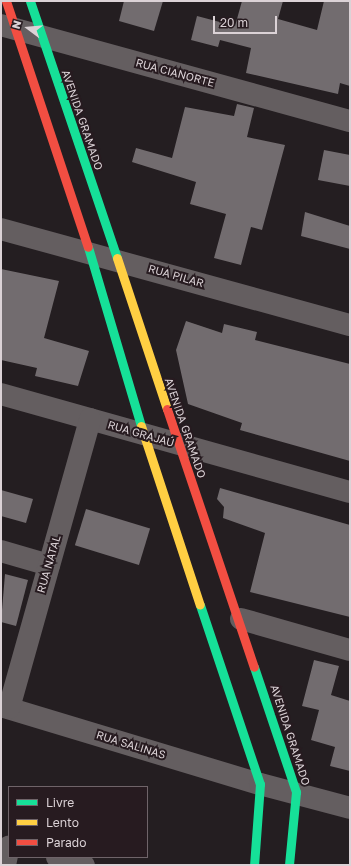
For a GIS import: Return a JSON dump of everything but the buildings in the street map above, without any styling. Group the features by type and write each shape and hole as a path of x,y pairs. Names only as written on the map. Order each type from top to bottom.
{"street":[{"path":"6,1 8,27 90,253 143,433 260,784 254,865"},
{"name":"AVENIDA GRAMADO","path":"30,1 118,260 177,445 241,619 296,792 289,865"},
{"name":"RUA CIANORTE","path":"8,27 350,121"},
{"name":"RUA PILAR","path":"1,229 350,325"},
{"name":"RUA GRAJAÚ","path":"1,394 143,433 177,445 350,492"},
{"name":"RUA NATAL","path":"5,707 49,565 90,419"},
{"path":"1,551 49,565"},
{"path":"241,619 350,650"},
{"name":"RUA SALINAS","path":"5,707 260,784 296,792 350,808"},
{"path":"5,865 8,849"},
{"path":"60,858 84,865"}],"traffic: fast":[{"path":"30,1 117,258"},
{"path":"88,247 141,426"},
{"path":"200,605 260,784 254,865"},
{"path":"254,667 296,792 289,865"}],"traffic: slow":[{"path":"117,258 167,409"},
{"path":"141,426 200,605"}],"traffic: jam":[{"path":"6,1 88,247"},
{"path":"167,409 254,667"}]}
